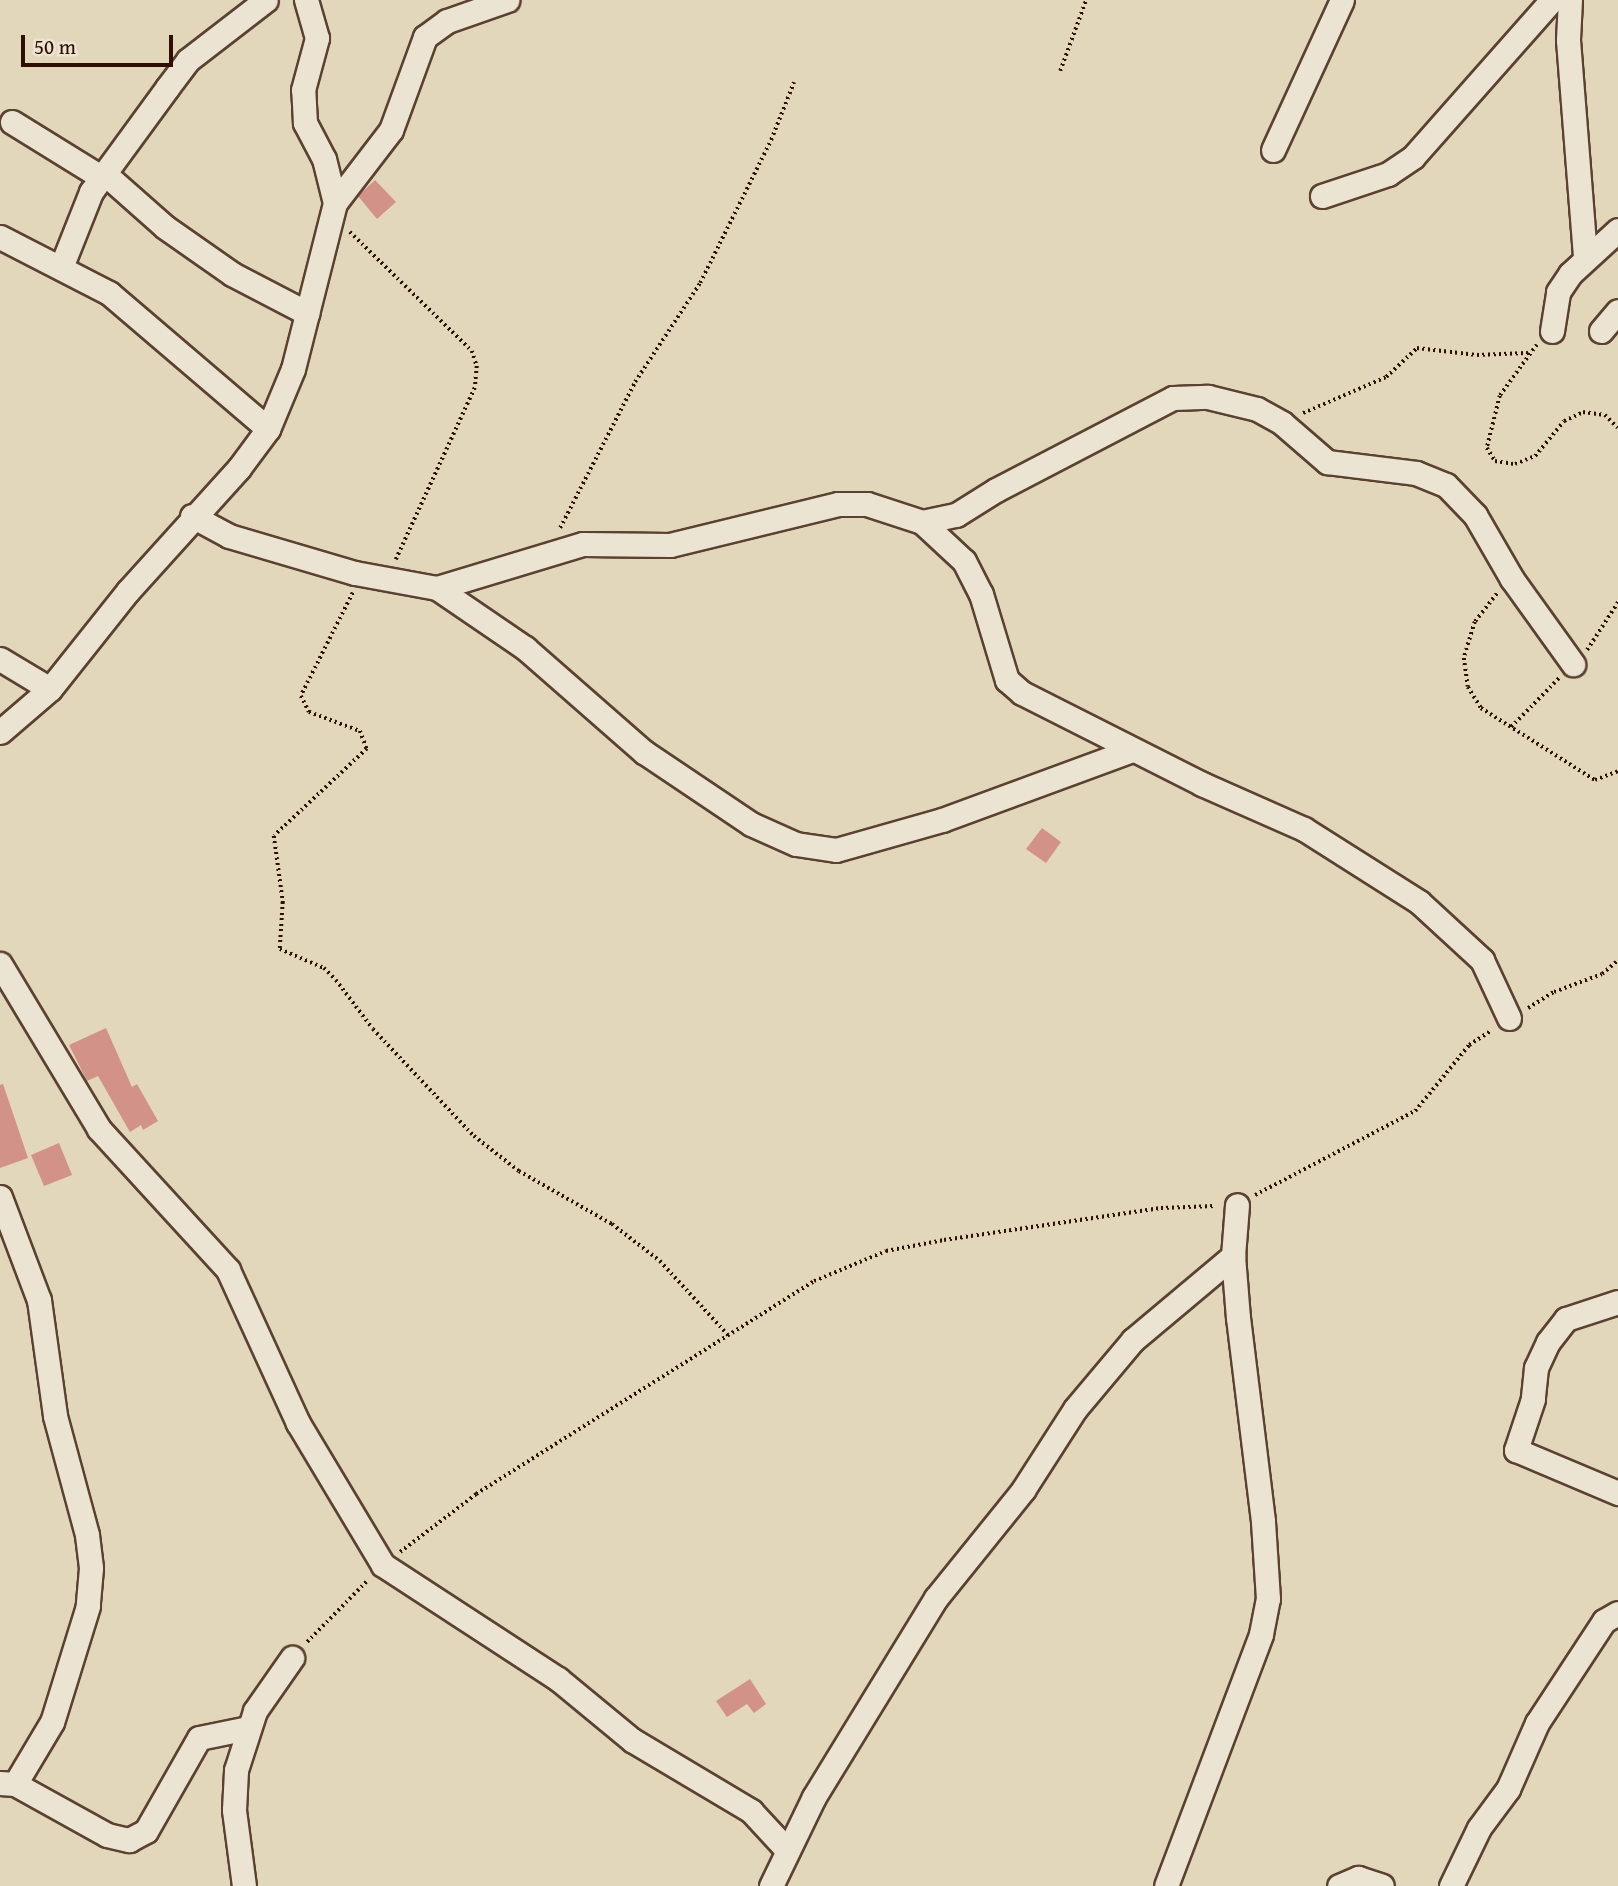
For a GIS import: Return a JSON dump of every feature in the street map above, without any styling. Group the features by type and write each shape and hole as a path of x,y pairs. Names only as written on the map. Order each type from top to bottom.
{"street":[{"path":"62,265 102,175 188,60 266,0"},
{"path":"306,0 317,38 303,90 305,123 324,159 332,212"},
{"path":"0,733 50,689 192,516 268,429 293,369 332,212 391,130 425,37 447,21 508,0"},
{"path":"1273,150 1342,0"},
{"path":"1322,196 1388,174 1413,157 1552,0"},
{"path":"1570,0 1567,40 1586,257"},
{"path":"12,122 102,175 156,220 232,274 307,313"},
{"path":"1552,331 1558,292 1586,257 1618,230"},
{"path":"0,237 62,265 109,293 268,429"},
{"path":"1601,331 1618,311"},
{"path":"922,522 956,515 996,489 1173,398 1208,397 1257,409 1282,423 1327,462 1416,473 1446,485 1475,515 1512,579 1573,664"},
{"path":"192,516 229,536 387,582 437,588 491,575 548,551 583,544 670,545 838,503 867,504 922,522 964,561 981,594 1007,680 1041,706 1304,829 1419,902 1482,960 1509,1018"},
{"path":"437,588 525,648 655,760 751,824 796,845 836,850 942,820 1132,750"},
{"path":"0,659 50,689"},
{"path":"0,964 99,1129 228,1270 298,1423 383,1565 558,1679 632,1740 751,1811 788,1851"},
{"path":"0,1197 38,1300 55,1416 87,1535 91,1592 52,1722 7,1784 107,1835 129,1840 146,1830 199,1738 248,1728"},
{"path":"1166,1886 1261,1634 1268,1599 1264,1521 1233,1256 1237,1205"},
{"path":"771,1886 814,1797 936,1598 1023,1490 1074,1409 1133,1340 1233,1256"},
{"path":"1618,1303 1566,1319 1548,1342 1536,1368 1533,1399 1516,1450 1618,1493"},
{"path":"1451,1886 1479,1828 1508,1789 1537,1723 1604,1621 1618,1613"},
{"path":"244,1886 234,1810 236,1770 248,1728 292,1658"},
{"path":"1339,1886 1358,1878 1382,1886"}],"path":[{"path":"1060,71 1086,0"},
{"path":"548,551 635,382 700,283 771,140 794,82"},
{"path":"332,212 395,279 472,351 477,366 475,388 387,582"},
{"path":"1552,331 1529,353 1500,396 1487,448 1495,461 1515,464 1535,456 1564,421 1583,412 1605,415 1618,428"},
{"path":"1282,423 1386,377 1417,348 1477,355 1529,353"},
{"path":"355,573 355,587 338,631 301,696 309,712 360,730 366,749 274,836 282,891 280,949 324,968 373,1030 474,1136 520,1171 612,1223 660,1261 730,1337"},
{"path":"1512,579 1475,622 1464,658 1468,687 1480,708 1572,768 1595,780 1618,771"},
{"path":"292,1658 383,1565 476,1494 670,1369 730,1337 814,1281 886,1251 1161,1208 1237,1205 1415,1111 1469,1045 1554,992 1602,974 1618,960"}],"building":[{"path":"375,180 396,202 377,219 358,196"},
{"path":"1042,828 1061,842 1046,863 1026,849"},
{"path":"106,1028 132,1087 137,1084 158,1121 143,1130 141,1125 130,1132 98,1076 87,1081 69,1045"},
{"path":"3,1084 28,1158 0,1168 0,1085"},
{"path":"59,1143 72,1175 44,1186 31,1155"},
{"path":"750,1679 766,1704 754,1713 747,1704 727,1717 716,1701"}]}
